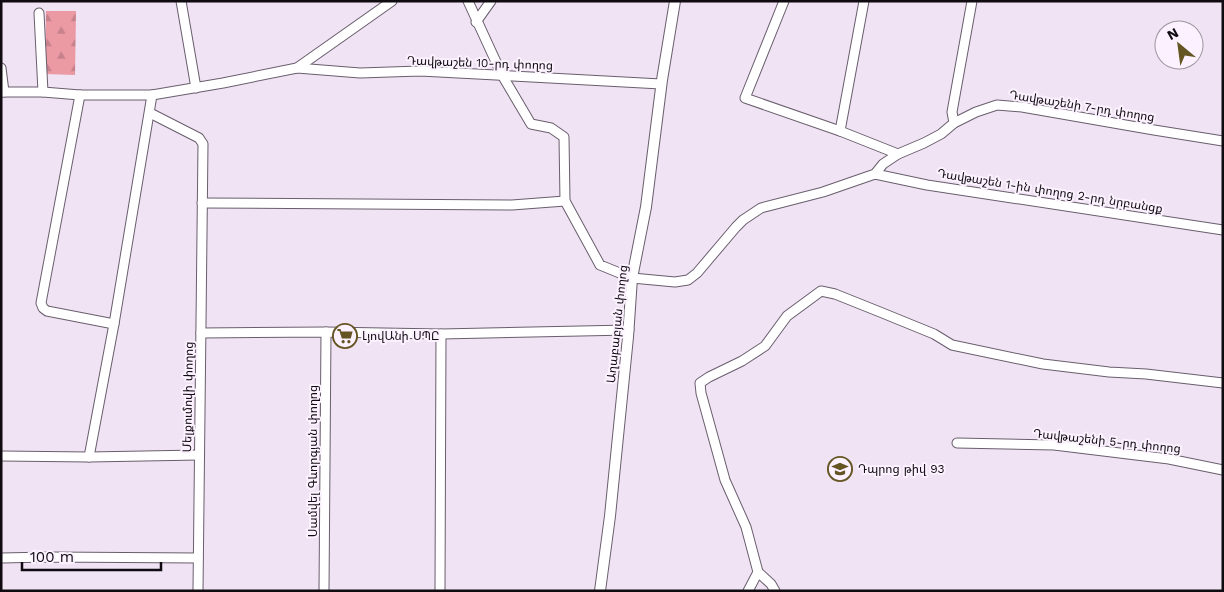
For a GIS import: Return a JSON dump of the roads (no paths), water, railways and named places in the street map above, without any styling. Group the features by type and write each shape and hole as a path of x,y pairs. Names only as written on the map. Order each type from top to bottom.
{"street":[{"path":"181,1 196,88"},
{"path":"1,68 3,92 152,95 196,88 297,68 392,1"},
{"path":"202,203 512,205 565,201 564,137 551,128 531,124 502,75 468,1"},
{"path":"476,22 491,1"},
{"name":"Աղաբաբյան փողոց","path":"600,591 610,516 629,330 632,278 646,207 662,84 676,1"},
{"path":"784,1 745,98 840,131 898,154"},
{"path":"840,131 864,1"},
{"path":"954,123 952,112 972,1"},
{"path":"39,13 43,92"},
{"name":"Դավթաշեն 10-րդ փողոց","path":"297,68 360,73 420,71 662,84"},
{"path":"80,95 41,303 47,311 114,324"},
{"path":"90,457 152,95"},
{"name":"Դավթաշենի 7-րդ փողոց","path":"565,201 600,265 632,278 675,282 688,280 697,273 736,227 761,208 823,192 875,174 883,164 898,154 941,134 954,123 976,112 997,105 1022,107 1223,141"},
{"name":"Մելքումովի փողոց","path":"150,113 199,138 203,144 198,591"},
{"name":"Դավթաշեն 1-ին փողոց 2-րդ նրբանցք","path":"875,174 926,185 1223,230"},
{"path":"775,591 771,584 758,572 746,527 725,480 701,393 700,383 709,376 742,362 765,346 787,316 821,291 835,294 934,334 952,345 1044,364 1223,383"},
{"path":"201,333 326,332 441,334 629,330"},
{"name":"Սամվել Գևորգյան փողոց","path":"324,591 326,332"},
{"path":"440,591 441,334"},
{"name":"Դավթաշենի 5-րդ փողոց","path":"957,443 1054,445 1169,459 1223,470"},
{"path":"1,456 90,457 199,454"},
{"path":"1,558 198,558"},
{"path":"748,591 758,572"}],"place":[{"name":"ԼյովԱնի ՍՊԸ","path":"345,336"},
{"name":"Դպրոց թիվ 93","path":"840,469"}]}
